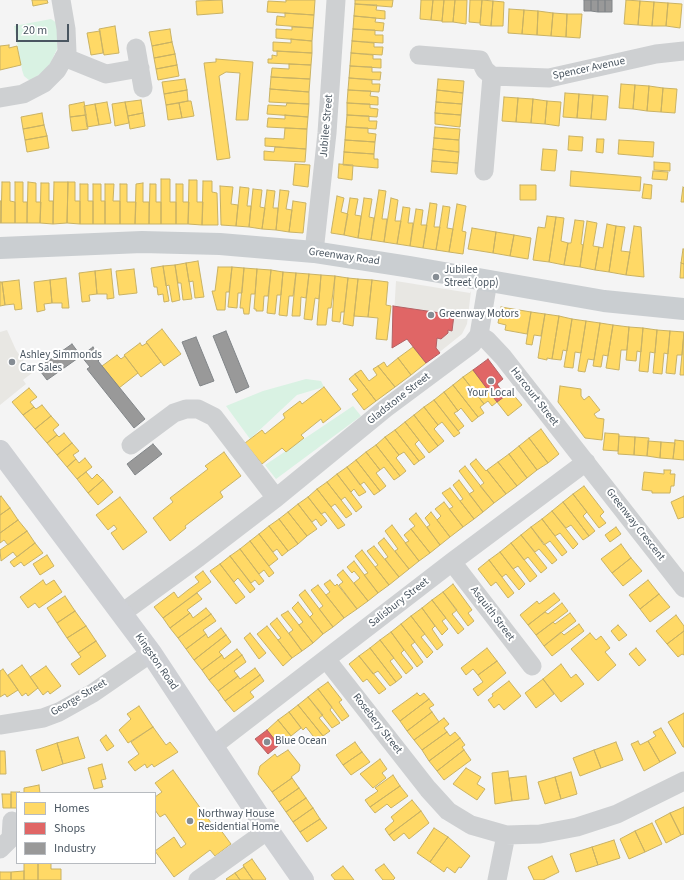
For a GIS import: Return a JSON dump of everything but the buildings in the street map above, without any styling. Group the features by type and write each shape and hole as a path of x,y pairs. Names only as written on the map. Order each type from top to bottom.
{"main road":[{"name":"Greenway Road","path":"0,248 142,242 220,244 314,252 410,266 604,301 684,309"}],"street":[{"path":"0,98 23,94 44,83 58,70 67,52 66,29 61,0"},
{"name":"Jubilee Street","path":"314,252 327,133 336,0"},
{"path":"136,48 144,88"},
{"name":"Spencer Avenue","path":"492,76 549,78 656,54 684,51"},
{"path":"419,55 480,60 485,70 492,76 484,171"},
{"path":"64,57 106,74 140,68"},
{"path":"479,335 488,281"},
{"name":"Harcourt Street","path":"479,335 487,340 503,357 586,462"},
{"name":"Gladstone Street","path":"122,613 276,498 386,408 472,344 479,335"},
{"path":"131,445 174,414 186,409 198,409 214,417 276,498"},
{"name":"Kingston Road","path":"1,455 122,613 213,746 268,830 304,880"},
{"name":"Salisbury Street","path":"213,746 452,562 586,462"},
{"name":"Greenway Crescent","path":"586,462 684,588"},
{"name":"Asquith Street","path":"452,562 532,666"},
{"name":"George Street","path":"0,725 43,718 59,712 93,692 150,653"},
{"name":"Rosebery Street","path":"326,659 428,789 448,811 471,825 506,835"},
{"path":"497,880 506,835 540,834 577,827 617,814 672,788 684,780"},
{"path":"0,849 11,838 12,821"},
{"path":"198,880 268,830"}],"shaded area":[{"name":"Greenway Motors","path":"396,281 470,293 471,291 467,324 462,334 426,363 407,339 392,348"},
{"name":"Ashley Simmonds Car Sales","path":"7,330 16,350 32,373 23,380 26,384 0,405 0,332"}],"green space":[{"path":"51,19 57,23 57,49 50,64 44,71 30,81 24,76 22,70 14,26"},
{"path":"306,379 321,381 324,387 297,395 250,439 226,406 263,391"},
{"path":"353,406 361,416 276,479 265,465"}],"place":[{"name":"Jubilee Street (opp)","path":"436,277"},
{"name":"Greenway Motors","path":"431,315"},
{"name":"Ashley Simmonds Car Sales","path":"12,362"},
{"name":"Your Local","path":"491,381"},
{"name":"Blue Ocean","path":"267,742"},
{"name":"Northway House Residential Home","path":"190,821"}]}
